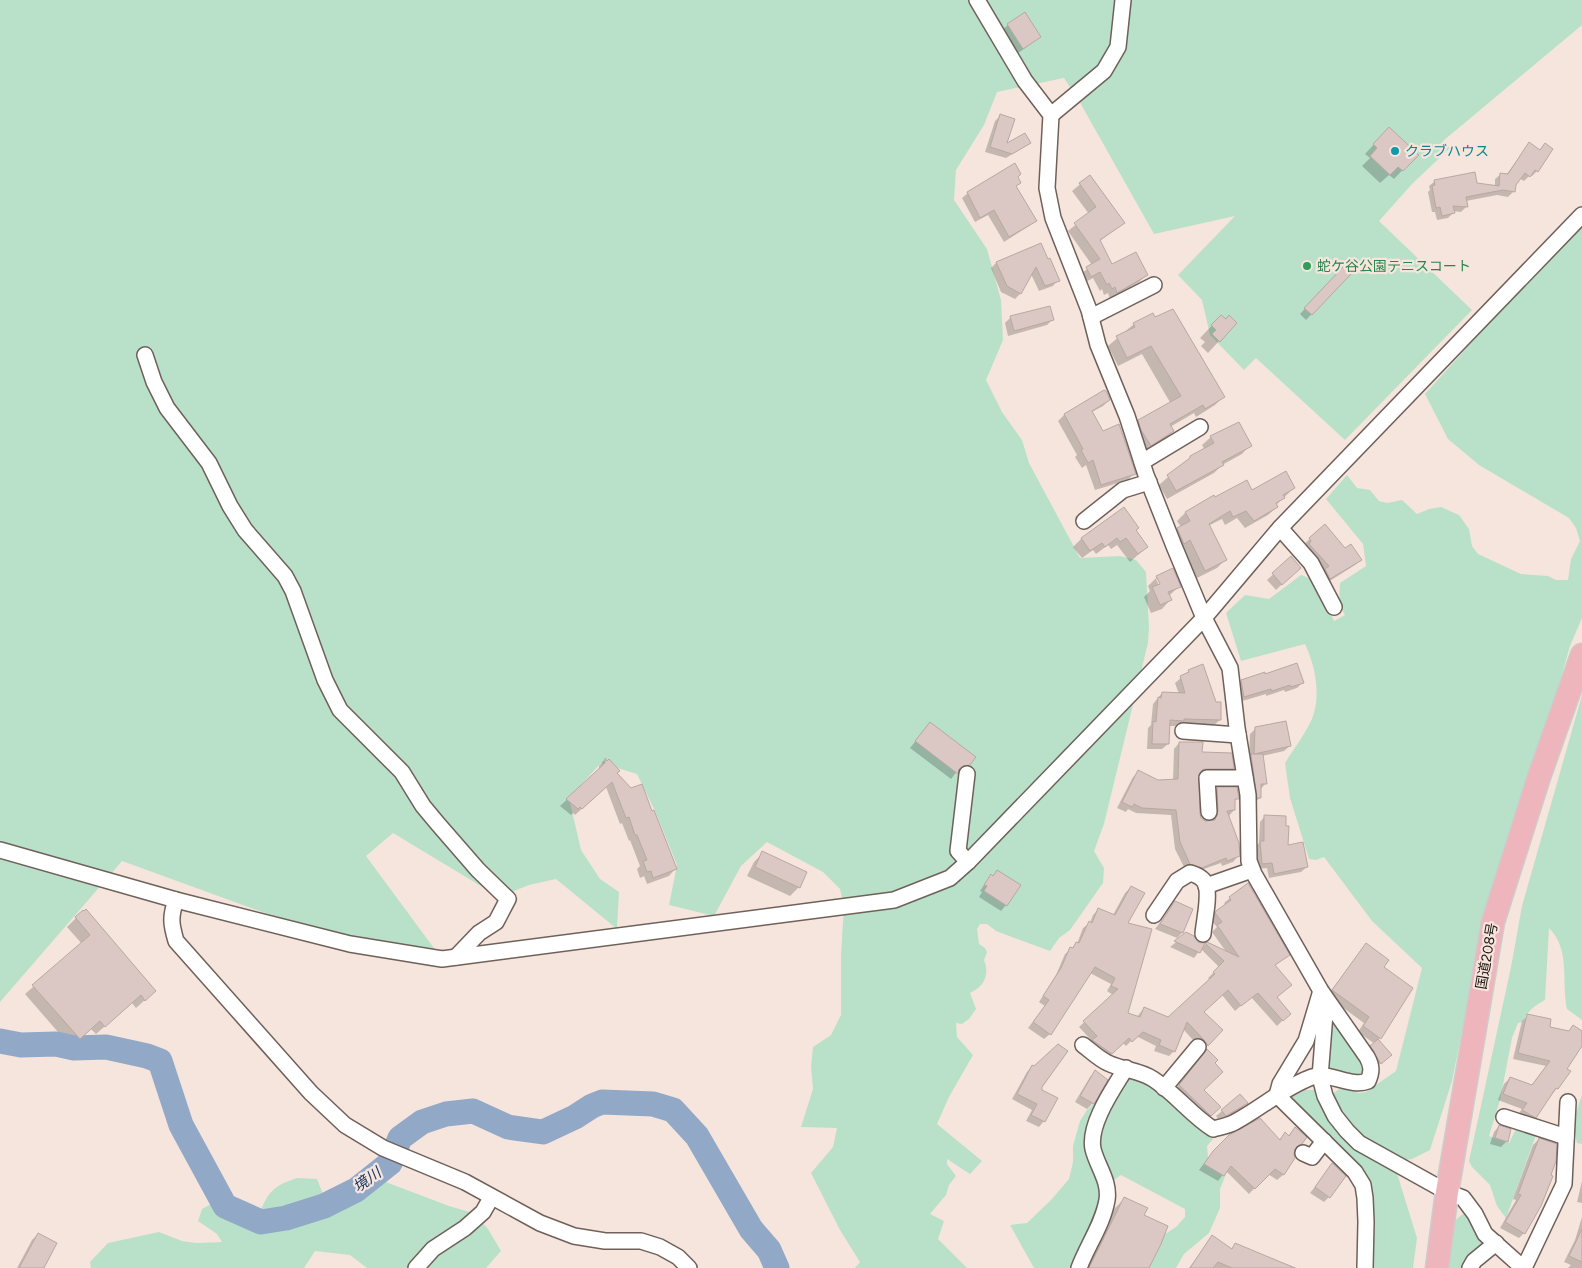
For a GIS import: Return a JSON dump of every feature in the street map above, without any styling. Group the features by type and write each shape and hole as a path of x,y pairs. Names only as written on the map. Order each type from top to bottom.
{"highway":[{"name":"国道208号","path":"1437,1268 1447,1192 1493,922 1538,777 1582,654"}],"street":[{"path":"977,0 1025,81 1051,115 1047,188 1053,218 1090,317 1098,345 1127,416 1149,482 1174,546 1204,618 1230,668 1248,795 1249,861 1252,870 1321,990 1367,1057 1371,1065 1371,1074 1368,1081 1361,1084 1314,1076 1290,1087 1233,1123 1213,1129 1204,1124 1178,1098 1152,1078 1109,1064 1083,1045"},
{"path":"1051,115 1104,72 1118,47 1123,0"},
{"path":"0,850 176,900 350,944 442,959 894,900 950,878 968,862 1204,618 1280,528 1582,215"},
{"path":"1090,317 1154,285"},
{"path":"145,355 154,382 167,408 209,463 230,506 245,530 285,576 293,591 325,680 340,710 402,772 423,806 438,824 478,870 508,899 496,922 480,933 456,957"},
{"path":"1142,462 1200,426"},
{"path":"1084,521 1123,490 1149,482"},
{"path":"1280,528 1311,563 1334,607"},
{"path":"1183,730 1238,735"},
{"path":"967,774 958,851 968,862"},
{"path":"1209,812 1207,778 1245,778"},
{"path":"1206,886 1252,870"},
{"path":"1154,915 1177,881 1190,873 1199,876 1206,884 1203,934"},
{"path":"176,900 172,911 171,926 176,941 312,1093 345,1125 383,1148 464,1182 540,1223 574,1236 605,1241 641,1241 660,1247 678,1257 689,1268"},
{"path":"1321,990 1325,1014 1320,1077 1325,1096 1335,1116 1359,1142 1447,1192 1463,1198 1476,1214 1485,1234 1523,1268 1564,1184 1568,1102"},
{"path":"1277,1096 1280,1084 1306,1041 1321,990"},
{"path":"1164,1088 1198,1047"},
{"path":"1079,1268 1100,1221 1107,1200 1107,1185 1092,1148 1094,1128 1107,1099 1126,1068"},
{"path":"1277,1096 1355,1172 1363,1185 1366,1222 1364,1268"},
{"path":"1504,1117 1566,1137"},
{"path":"1312,1157 1324,1141"},
{"path":"416,1268 433,1249 465,1228 483,1212 491,1198"},
{"path":"1470,1268 1474,1261 1496,1243"}],"green space":[{"path":"0,0 1582,0 1582,25 1443,141 1450,148 1412,184 1379,221 1472,310 1345,440 1256,358 1244,370 1210,335 1202,300 1178,275 1235,216 1154,234 1078,99 1064,78 997,92 984,125 956,170 954,200 987,249 1001,300 1003,340 986,380 1002,412 1022,440 1029,463 1080,558 1120,556 1136,560 1146,572 1149,627 1148,643 1104,824 1094,851 1104,868 1103,883 1070,930 1059,938 1050,951 996,931 987,924 980,924 977,929 979,944 987,952 984,960 986,975 982,984 970,993 976,1009 969,1019 962,1024 956,1023 957,1037 973,1055 949,1097 937,1124 982,1161 970,1174 947,1159 947,1164 956,1176 949,1185 946,1195 930,1214 944,1221 938,1239 967,1268 855,1268 860,1262 840,1230 811,1173 833,1147 837,1128 801,1127 813,1089 811,1067 813,1047 831,1035 841,1015 841,954 844,906 840,889 823,872 767,842 741,866 714,916 669,905 677,865 656,813 637,774 601,763 569,798 581,850 600,879 619,892 617,929 556,879 529,885 499,897 393,833 366,856 442,959 350,944 122,861 0,1002"},
{"path":"1582,220 1582,618 1570,646 1469,997 1452,1081 1430,1150 1412,1159 1405,1160 1388,1150 1368,1142 1347,1124 1332,1094 1341,1088 1359,1093 1366,1092 1396,1071 1422,968 1372,921 1324,857 1316,860 1309,859 1290,798 1285,763 1310,723 1316,704 1315,673 1305,644 1241,661 1226,613 1245,595 1269,599 1301,575 1317,581 1334,621 1345,615 1339,604 1340,583 1366,566 1363,544 1326,499 1347,475 1357,488 1370,490 1379,501 1387,503 1402,500 1417,514 1441,507 1459,515 1469,529 1472,546 1478,554 1521,574 1548,576 1556,580 1568,580 1571,559 1580,541 1576,528 1569,518 1479,465 1448,439 1425,394"},
{"path":"1582,695 1582,1020 1567,1009 1563,956 1556,937 1549,928 1545,1000 1532,1009 1522,1022 1518,1023 1512,1038 1500,1100 1489,1136 1509,1143 1519,1123 1536,1135 1506,1218 1497,1206 1490,1185 1472,1167 1469,1161 1511,967 1522,906"},
{"path":"1331,1012 1364,1060 1364,1074 1348,1077 1328,1069"},
{"path":"1127,1077 1151,1082 1206,1129 1213,1139 1207,1146 1208,1157 1226,1174 1220,1189 1220,1208 1209,1233 1184,1254 1176,1268 1138,1268 1165,1234 1176,1227 1185,1217 1185,1209 1121,1175 1107,1185 1079,1268 1034,1268 1010,1225 1027,1223 1069,1179 1073,1162 1073,1146 1080,1121 1087,1110 1102,1095"},
{"path":"1305,1090 1315,1090 1396,1170 1417,1238 1413,1268 1371,1268 1373,1204 1360,1175 1288,1099"},
{"path":"1582,1095 1582,1144 1577,1143 1575,1125 1576,1113"},
{"path":"297,1178 317,1179 323,1194 337,1207 383,1181 473,1213 488,1229 501,1251 486,1268 367,1268 350,1255 315,1251 304,1268 91,1268 90,1262 108,1243 159,1232 182,1241 196,1243 222,1242 217,1234 198,1221 202,1209 215,1202 238,1202 259,1214 273,1190"},
{"path":"1465,1213 1489,1251 1473,1268 1442,1268 1450,1230 1458,1217"}],"building":[{"path":"1025,12 1041,37 1023,49 1007,24"},
{"path":"1000,114 1015,119 1007,143 1025,133 1031,143 1012,154 990,147"},
{"name":"クラブハウス","path":"1389,127 1419,155 1403,171 1398,167 1390,175 1370,156 1377,148 1373,144"},
{"path":"1529,142 1540,150 1545,143 1553,149 1538,172 1535,170 1530,177 1525,173 1516,185 1515,192 1503,190 1466,197 1468,207 1453,206 1455,213 1442,216 1440,207 1436,208 1432,186 1435,185 1434,180 1475,172 1477,183 1499,186 1500,173 1508,174"},
{"path":"1015,163 1021,174 1018,177 1021,183 1016,186 1037,221 1009,237 994,210 980,218 967,192"},
{"path":"1090,175 1125,223 1100,240 1112,264 1136,252 1148,275 1117,293 1115,287 1112,289 1109,283 1107,285 1100,272 1091,277 1086,267 1100,259 1074,223 1096,207 1079,183"},
{"path":"1041,243 1060,281 1045,286 1036,267 1021,294 1007,286 996,262"},
{"path":"1344,266 1352,273 1312,315 1304,308"},
{"path":"1050,306 1054,320 1014,331 1010,316"},
{"path":"1173,309 1225,397 1205,409 1203,405 1170,424 1174,431 1151,446 1141,430 1138,420 1181,396 1151,346 1127,358 1116,336 1135,327 1133,323 1153,313 1155,317"},
{"path":"1221,315 1226,319 1229,315 1237,323 1220,342 1212,334 1216,330 1211,325"},
{"path":"1104,390 1110,400 1092,411 1103,431 1119,424 1136,474 1101,485 1093,460 1088,463 1081,450 1083,449 1064,414"},
{"path":"1239,422 1252,446 1222,462 1224,465 1176,491 1167,475 1190,458 1190,456 1214,443 1210,436"},
{"path":"1286,471 1295,488 1283,495 1285,498 1276,503 1278,507 1254,521 1246,511 1233,517 1230,511 1209,524 1227,560 1205,571 1190,540 1184,544 1177,528 1190,521 1185,512 1214,495 1215,497 1247,480 1252,490"},
{"path":"1124,507 1139,528 1136,530 1148,547 1138,554 1126,538 1120,542 1117,538 1105,547 1102,543 1090,551 1081,538"},
{"path":"1325,524 1345,548 1351,544 1362,560 1330,579 1325,569 1329,566 1309,544 1311,541 1309,538"},
{"path":"1291,556 1301,568 1282,585 1272,573"},
{"path":"1173,568 1181,587 1168,592 1172,600 1160,605 1152,587 1160,584 1156,576"},
{"path":"1297,663 1304,683 1272,691 1271,689 1244,697 1241,680"},
{"path":"1203,664 1216,702 1221,702 1221,720 1170,720 1169,744 1152,744 1153,721 1156,722 1158,697 1161,698 1162,692 1185,693 1180,676 1189,672 1188,670"},
{"path":"1286,721 1291,746 1254,754 1255,727"},
{"path":"930,722 976,757 970,765 959,769 958,774 915,741"},
{"path":"1179,742 1203,742 1202,752 1232,753 1234,769 1206,769 1202,770 1199,774 1200,813 1201,818 1205,821 1215,820 1218,811 1217,787 1237,787 1239,799 1235,799 1235,810 1227,811 1239,843 1240,856 1227,861 1226,858 1202,868 1190,864 1180,842 1176,810 1142,808 1134,804 1132,807 1122,802 1138,770 1158,780 1178,779"},
{"path":"1251,754 1263,754 1267,784 1261,784 1261,798 1257,798"},
{"path":"605,758 607,761 609,759 620,771 617,773 631,788 642,784 677,869 653,878 651,871 647,872 643,861 647,860 629,817 626,818 612,782 582,809 580,807 578,809 566,799 605,763"},
{"path":"1264,815 1286,816 1286,826 1289,826 1288,845 1303,842 1308,867 1274,874 1272,863 1262,864 1260,841 1264,841"},
{"path":"762,851 807,872 800,888 755,867"},
{"path":"997,870 1021,885 1007,906 984,891 987,886 984,885 991,874 993,876"},
{"path":"1248,883 1290,955 1275,965 1292,985 1277,997 1291,1014 1283,1021 1258,993 1241,1006 1228,990 1204,1012 1223,1030 1208,1046 1187,1022 1175,1052 1159,1045 1161,1040 1143,1032 1132,1042 1129,1038 1112,1054 1092,1040 1097,1036 1083,1021 1118,989 1111,986 1115,978 1095,967 1051,1035 1033,1022 1049,1000 1043,996 1061,968 1070,947 1073,948 1076,942 1079,943 1089,921 1092,923 1098,908 1115,915 1131,886 1145,893 1128,923 1152,929 1128,1013 1140,1017 1144,1007 1168,1017 1215,974 1213,972 1224,961 1205,943 1200,953 1174,941 1186,932 1194,936 1198,942 1207,942 1239,957 1217,925 1222,922 1215,913 1231,900 1229,897"},
{"path":"1175,901 1193,909 1183,933 1160,924"},
{"path":"86,909 156,991 145,1001 141,995 105,1027 100,1021 80,1039 32,985 90,935 75,917"},
{"path":"1366,943 1389,960 1384,967 1413,988 1381,1039 1363,1026 1369,1017 1332,990"},
{"path":"1527,1014 1551,1019 1550,1027 1569,1031 1573,1025 1582,1031 1582,1046 1567,1069 1571,1071 1558,1089 1556,1088 1536,1118 1522,1110 1527,1103 1503,1094 1510,1077 1532,1085 1550,1061 1518,1053"},
{"path":"1378,1039 1392,1055 1381,1064 1370,1046"},
{"path":"1058,1044 1068,1051 1042,1087 1042,1090 1058,1098 1045,1122 1031,1115 1037,1104 1017,1094 1032,1065 1034,1066"},
{"path":"1207,1049 1218,1060 1215,1063 1223,1072 1204,1090 1221,1107 1211,1116 1179,1085"},
{"path":"1095,1070 1108,1080 1094,1104 1080,1096"},
{"path":"1240,1094 1248,1103 1226,1116 1221,1110"},
{"path":"1260,1118 1280,1140 1285,1132 1289,1136 1295,1127 1307,1137 1295,1149 1295,1158 1284,1175 1275,1169 1255,1189 1231,1166 1224,1176 1204,1164 1213,1151 1229,1135"},
{"path":"1499,1125 1511,1129 1508,1142 1495,1138"},
{"path":"1539,1138 1557,1144 1556,1161 1551,1175 1553,1176 1541,1206 1525,1234 1505,1222 1521,1195 1518,1194"},
{"path":"1332,1163 1346,1176 1330,1198 1315,1187"},
{"path":"1124,1197 1148,1208 1144,1215 1168,1226 1161,1244 1149,1268 1089,1268"},
{"path":"1582,1229 1582,1262 1569,1256"},
{"path":"38,1233 57,1243 44,1268 19,1268"},
{"path":"1212,1235 1232,1249 1235,1243 1295,1268 1232,1268 1218,1262 1213,1268 1190,1268"}],"waterway":[{"name":"境川","path":"0,1041 21,1045 56,1044 74,1048 106,1047 147,1056 160,1061 181,1125 225,1206 261,1222 286,1218 324,1206 356,1190 390,1163 400,1138 422,1122 446,1114 473,1111 508,1127 543,1132 602,1102 653,1104 673,1110 697,1136 751,1229 769,1250 777,1268"}],"place":[{"name":"クラブハウス","path":"1395,151"},
{"name":"蛇ケ谷公園テニスコート","path":"1307,266"}]}
